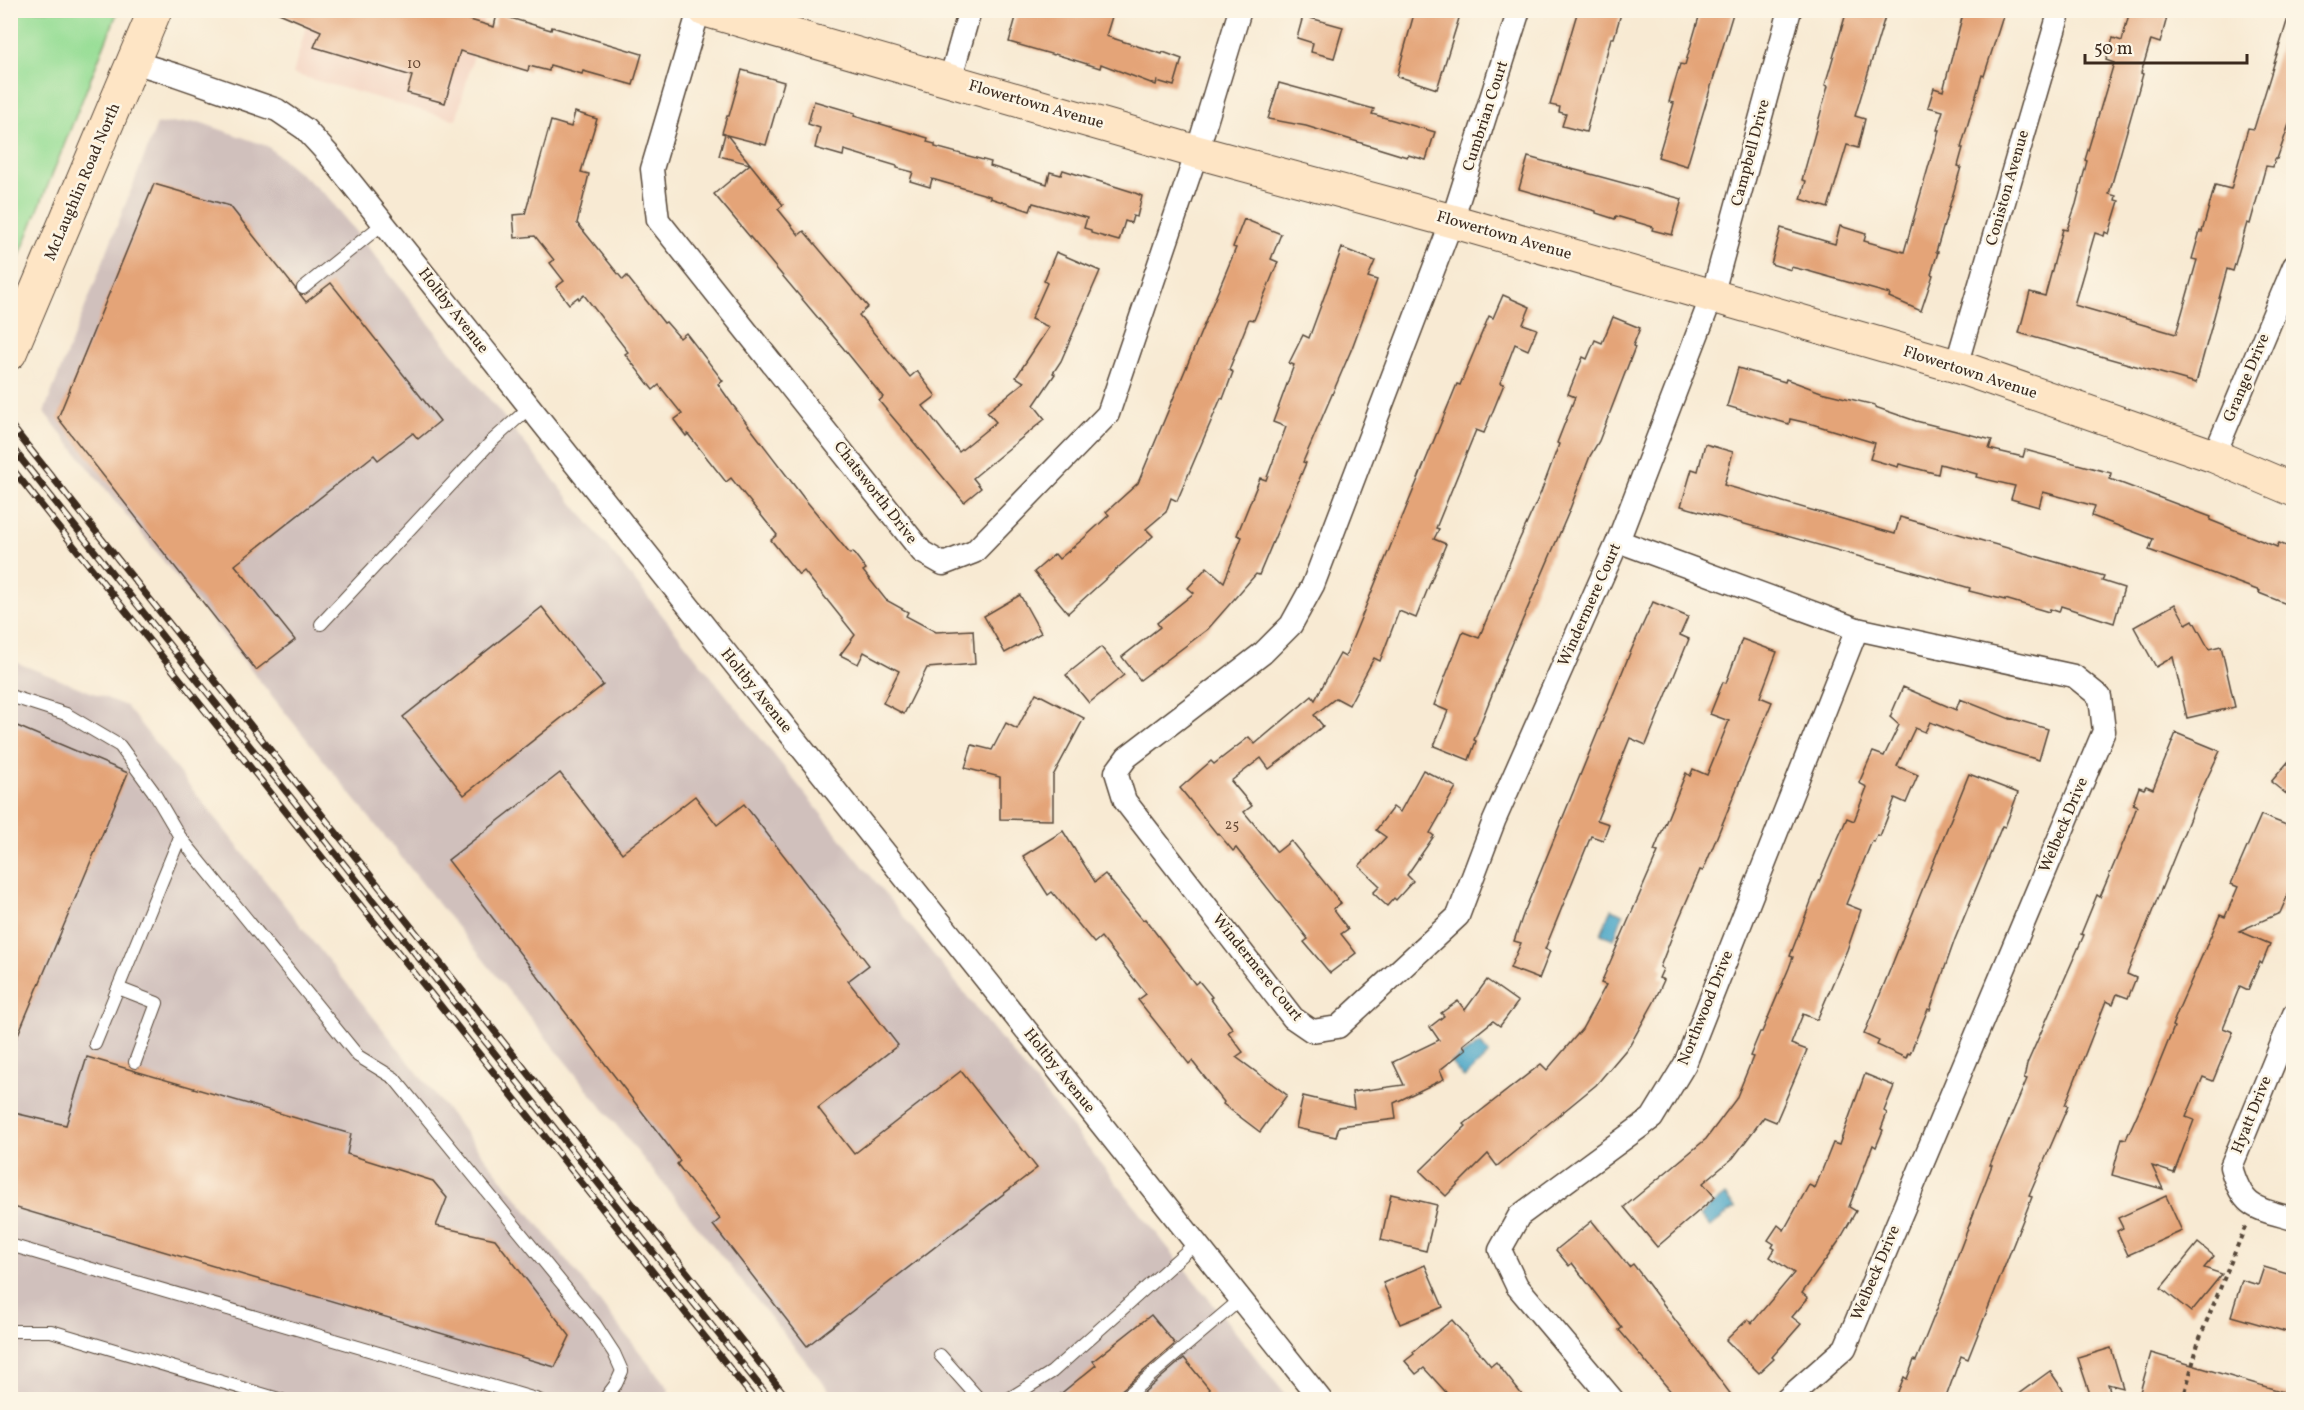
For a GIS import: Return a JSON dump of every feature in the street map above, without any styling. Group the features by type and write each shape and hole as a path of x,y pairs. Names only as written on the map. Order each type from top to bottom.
{"street":[{"name":"McLaughlin Road North","path":"10,353 155,10"},
{"name":"Chatsworth Drive","path":"699,10 652,169 658,220 922,552 943,564 974,552 1108,414 1197,152"},
{"name":"Flowertown Avenue","path":"705,10 1197,152 1452,221 1956,366 2214,456 2294,490"},
{"path":"950,80 970,10"},
{"path":"1197,152 1240,10"},
{"name":"Cumbrian Court","path":"1452,221 1519,10"},
{"name":"Campbell Drive","path":"1712,296 1790,10"},
{"name":"Coniston Avenue","path":"1956,366 2060,10"},
{"name":"Holtby Avenue","path":"133,62 277,110 305,129 384,223 1321,1400"},
{"name":"Windermere Court","path":"1452,221 1313,585 1291,626 1263,653 1127,757 1116,772 1125,801 1293,1018 1312,1031 1338,1028 1458,916 1494,821 1618,541 1712,296"},
{"name":"Grange Drive","path":"2214,456 2294,266"},
{"name":"Welbeck Drive","path":"1618,541 1857,629 2074,676 2100,697 2104,731 1845,1348 1786,1400"},
{"name":"Northwood Drive","path":"1613,1400 1517,1286 1500,1250 1519,1216 1652,1118 1685,1064 1857,629"},
{"name":"Hyatt Drive","path":"2253,1207 2237,1189 2231,1167 2294,1014"},
{"path":"2253,1207 2294,1219"}],"lane":[{"path":"303,288 384,223"},
{"path":"321,624 492,441 530,407"},
{"path":"10,696 66,714 120,746 153,791 180,837 358,1056 394,1078 595,1324 614,1353 621,1371 604,1400"},
{"path":"95,1044 180,837"},
{"path":"118,988 157,1003 135,1062"},
{"path":"1007,1400 1052,1372 1196,1243"},
{"path":"10,1245 539,1400"},
{"path":"1122,1400 1241,1299"},
{"path":"10,1331 51,1330 282,1400"},
{"path":"940,1355 980,1400"}],"path":[{"path":"2183,1400 2199,1340 2253,1207"}],"shaded area":[{"path":"310,11 486,11 456,120 293,74"},
{"path":"199,122 267,146 327,196 1289,1399 836,1399 44,412 157,124"},
{"path":"10,660 126,706 669,1389 666,1399 11,1399"}],"green space":[{"path":"10,11 118,11 11,277"}],"water":[{"path":"1611,909 1623,914 1614,939 1601,934"},
{"path":"1480,1043 1489,1054 1464,1078 1451,1063"},
{"path":"1725,1195 1735,1208 1710,1227 1700,1215"}],"building":[{"path":"272,10 436,10 494,27 497,14 551,30 552,27 642,54 633,85 583,71 582,74 550,65 549,71 529,66 528,71 460,51 445,103 407,93 412,76 314,47 321,31"},
{"path":"1018,10 1054,10 1078,17 1079,10 1114,10 1106,36 1182,59 1174,86 1157,81 1156,85 1101,64 1100,68 1009,42"},
{"path":"1415,10 1454,10 1453,14 1460,15 1437,89 1397,76"},
{"path":"1578,10 1622,10 1614,38 1611,38 1586,132 1562,126 1566,114 1559,112 1560,107 1550,105"},
{"path":"1701,10 1734,10 1687,166 1658,157 1674,103 1669,102 1680,64 1685,65"},
{"path":"1847,10 1887,10 1855,116 1865,119 1858,148 1847,145 1828,208 1801,199 1806,181 1802,180 1828,86 1825,85"},
{"path":"1964,10 2005,10 1984,76 1982,75 1961,148 1963,148 1958,166 1961,167 1936,252 1938,252 1931,274 1933,275 1921,311 1889,297 1890,294 1808,271 1791,267 1791,270 1771,264 1781,228 1835,244 1840,226 1866,234 1864,241 1904,252 1943,111 1928,107 1934,88 1943,91"},
{"path":"2130,10 2169,10 2160,43 2151,40 2141,73 2143,74 2109,194 2116,196 2115,200 2119,201 2109,234 2105,232 2104,236 2095,233 2074,305 2176,334 2197,260 2192,259 2215,185 2231,189 2248,128 2254,129 2289,15 2294,16 2294,110 2273,167 2266,166 2250,224 2247,223 2233,271 2227,269 2196,383 2019,333 2030,292 2045,296 2063,229 2067,230 2076,204 2087,161 2085,160 2114,63 2106,60 2113,38 2122,41"},
{"path":"1303,16 1343,27 1334,58 1311,52 1313,43 1297,38"},
{"path":"742,70 784,82 766,145 727,135 783,205 778,209 799,235 804,231 868,307 859,315 910,377 917,371 936,396 923,406 959,452 996,422 987,412 1024,382 1016,377 1049,327 1031,319 1047,283 1044,281 1056,252 1100,271 1061,361 1053,373 1055,374 1034,405 1045,419 973,478 981,488 964,502 879,401 883,397 849,355 714,194 750,164 719,156 725,134 722,133"},
{"path":"1279,83 1374,109 1372,114 1435,132 1426,160 1408,155 1407,157 1306,126 1268,119"},
{"path":"814,101 855,113 854,116 928,138 927,142 935,144 935,147 991,162 990,166 1047,184 1050,172 1061,175 1063,170 1133,192 1142,196 1137,217 1133,216 1131,223 1125,221 1119,241 1091,233 1091,230 1084,228 1087,218 1033,203 1030,211 990,198 990,196 932,179 930,187 910,181 913,172 897,168 897,166 844,150 843,156 815,148 820,128 808,124"},
{"path":"575,112 597,119 581,172 589,174 577,223 623,280 627,276 664,323 666,322 680,338 686,333 723,381 718,384 732,404 803,497 850,554 853,552 866,569 863,571 886,600 908,612 906,616 936,632 973,630 975,664 927,668 904,714 883,703 899,671 864,652 858,664 840,655 855,635 804,571 799,575 771,540 777,535 731,478 726,482 688,434 686,436 674,420 682,414 659,385 653,390 625,354 628,352 584,295 569,304 556,287 564,281 550,263 554,260 535,236 515,238 513,215 525,214 551,121 571,127"},
{"path":"1528,157 1682,199 1672,235 1652,230 1653,227 1616,216 1615,219 1596,213 1596,211 1519,189"},
{"path":"154,184 230,206 306,302 331,283 440,421 418,439 413,433 378,460 374,455 235,565 295,640 256,670 58,418"},
{"path":"1244,219 1281,234 1271,259 1278,262 1254,320 1249,319 1229,370 1233,372 1223,399 1221,398 1177,501 1171,498 1166,512 1146,529 1153,536 1068,613 1034,572 1055,554 1059,559 1083,539 1109,515 1106,512 1138,483 1236,248 1233,247"},
{"path":"1342,248 1375,261 1368,277 1377,280 1352,348 1303,462 1306,463 1259,575 1256,574 1208,629 1140,680 1122,657 1160,627 1157,623 1194,593 1188,588 1207,567 1224,582 1242,537 1237,535 1260,478 1266,480 1286,427 1273,422 1294,365 1289,363 1303,335 1309,338"},
{"path":"1503,295 1530,307 1523,324 1537,329 1528,350 1515,344 1500,383 1504,384 1484,433 1476,430 1436,528 1439,529 1434,539 1446,544 1416,618 1399,611 1380,661 1374,658 1349,705 1336,698 1314,715 1323,726 1293,751 1269,769 1261,758 1231,781 1252,806 1244,812 1277,852 1291,841 1341,903 1333,909 1348,929 1341,934 1356,953 1330,973 1304,942 1308,939 1236,848 1233,851 1217,834 1180,788 1211,761 1214,764 1249,737 1255,744 1312,696 1315,700 1340,654 1345,657 1457,384 1460,385 1489,316 1493,318"},
{"path":"1613,317 1640,328 1633,346 1635,347 1599,441 1590,456 1568,514 1508,654 1474,740 1476,741 1469,760 1434,746 1448,711 1434,705 1463,632 1479,638 1559,444 1557,443 1575,397 1568,394 1583,357 1587,359 1595,340 1602,343"},
{"path":"1738,368 1785,382 1786,379 1821,392 1875,405 1875,407 1916,421 1992,440 1989,449 2023,457 2025,450 2111,473 2110,479 2211,517 2210,520 2277,547 2279,543 2294,549 2294,607 2259,593 2260,591 2149,550 2153,539 2092,516 2095,506 2043,492 2039,507 2011,499 2015,486 1976,477 1977,474 1940,464 1938,474 1899,464 1898,467 1870,459 1875,443 1812,424 1790,419 1789,424 1727,406"},
{"path":"1705,444 1733,452 1724,485 1895,534 1900,517 2104,576 2102,581 2124,588 2114,623 2061,606 2059,612 2050,609 2049,612 1969,591 1970,588 1681,506 1692,469 1698,471"},
{"path":"1020,595 1041,633 1005,653 984,616"},
{"path":"1653,602 1688,617 1680,635 1689,639 1646,745 1630,738 1597,820 1609,824 1603,840 1591,836 1545,949 1550,951 1539,979 1510,968 1521,943 1514,941 1630,653"},
{"path":"2175,604 2186,624 2193,620 2209,649 2221,646 2235,707 2187,718 2173,657 2156,667 2134,627"},
{"path":"542,607 603,685 464,795 403,717"},
{"path":"1742,639 1777,652 1760,697 1772,702 1703,871 1700,870 1678,921 1660,967 1663,969 1659,978 1664,980 1654,1002 1630,1045 1596,1085 1497,1166 1488,1154 1446,1196 1420,1171 1466,1126 1464,1124 1541,1064 1547,1070 1582,1029 1606,985 1601,983 1658,852 1654,851 1686,773 1690,776 1693,769 1707,775 1729,721 1710,714 1723,682 1726,683"},
{"path":"1101,647 1124,675 1089,703 1066,675"},
{"path":"1903,687 1956,710 1960,699 2010,719 2048,729 2039,760 1985,744 1930,722 1925,732 1915,728 1897,766 1918,775 1906,803 1895,798 1880,836 1877,835 1874,842 1872,841 1846,904 1861,910 1847,950 1817,1020 1803,1014 1791,1044 1807,1050 1776,1122 1764,1117 1733,1158 1703,1183 1715,1197 1657,1247 1624,1207 1706,1139 1736,1099 1753,1057 1750,1056 1789,968 1793,957 1790,956 1815,891 1847,818 1854,821 1867,787 1859,783 1869,760 1873,752 1884,756 1899,725 1890,717"},
{"path":"1036,693 1084,718 1053,776 1053,820 1000,819 1000,777 965,768 972,745 992,750 1006,723 1017,729"},
{"path":"10,723 128,773 11,1051 10,1051"},
{"path":"2176,733 2220,751 2200,793 2127,974 2136,978 2128,998 2117,994 2113,1004 2106,1001 2065,1105 2068,1106 2029,1196 2032,1197 1968,1359 1961,1356 1945,1400 1910,1400 1897,1394 1904,1377 1907,1379 1914,1360 1916,1361 1945,1289 1992,1165 1990,1165 2027,1079 2024,1078 2027,1064 2084,935 2081,934 2097,895 2100,897 2129,829 2137,806 2133,804 2139,787 2144,789 2146,786 2153,789"},
{"path":"2294,755 2294,800 2271,782"},
{"path":"1423,770 1456,787 1430,833 1434,836 1407,875 1413,881 1396,900 1394,898 1387,906 1373,893 1380,886 1359,866 1386,837 1376,830 1393,807 1400,812"},
{"path":"560,773 622,853 695,796 717,825 744,804 869,965 848,981 898,1045 818,1108 854,1154 961,1071 1037,1168 807,1346 713,1225 720,1219 677,1164 680,1161 448,860"},
{"path":"1969,774 2018,793 1955,939 1930,1010 1928,1009 1910,1054 1908,1053 1906,1058 1877,1045 1879,1041 1864,1034"},
{"path":"2261,815 2294,828 2294,881 2280,913 2239,931 2270,944 2262,964 2260,962 2248,990 2240,986 2223,1028 2233,1032 2213,1081 2203,1077 2186,1117 2194,1120 2174,1173 2152,1166 2163,1189 2112,1175 2122,1138 2126,1139 2151,1084 2180,1006 2220,915 2225,917 2238,887 2231,884"},
{"path":"1063,831 1095,882 1105,874 1143,920 1145,919 1195,984 1199,981 1212,997 1210,998 1233,1029 1228,1032 1243,1052 1236,1057 1287,1095 1260,1132 1223,1104 1224,1102 1192,1061 1189,1064 1138,1000 1146,994 1101,937 1094,943 1052,892 1048,895 1023,856"},
{"path":"1487,980 1518,1002 1500,1026 1493,1021 1463,1045 1466,1049 1440,1070 1444,1079 1394,1103 1396,1119 1339,1126 1336,1137 1296,1128 1303,1096 1354,1108 1352,1092 1404,1085 1393,1062 1439,1040 1430,1027 1444,1016 1441,1013 1458,1001 1465,1010"},
{"path":"87,1057 351,1134 347,1154 433,1181 447,1198 436,1226 495,1239 570,1336 555,1367 10,1206 10,1112 66,1125"},
{"path":"1865,1074 1894,1086 1884,1111 1887,1113 1881,1129 1883,1130 1876,1147 1873,1145 1849,1207 1856,1211 1839,1241 1802,1293 1808,1298 1792,1317 1801,1324 1772,1357 1774,1359 1759,1373 1726,1340 1748,1319 1752,1323 1794,1273 1770,1257 1775,1249 1772,1247 1774,1244 1768,1240 1778,1225 1784,1230 1809,1185 1815,1188 1833,1143 1839,1145"},
{"path":"1391,1194 1437,1205 1426,1251 1381,1240"},
{"path":"2166,1196 2182,1231 2128,1255 2117,1231 2123,1228 2118,1218"},
{"path":"1592,1221 1629,1267 1633,1264 1735,1400 1678,1400 1619,1330 1622,1328 1572,1263 1569,1266 1556,1250"},
{"path":"2198,1243 2214,1256 2204,1268 2222,1274 2191,1312 2161,1288"},
{"path":"1425,1265 1443,1307 1400,1324 1383,1283"},
{"path":"2264,1267 2294,1276 2294,1334 2231,1316 2242,1280 2258,1285"},
{"path":"1151,1315 1175,1344 1117,1394 1114,1400 1053,1400 1096,1365 1093,1361"},
{"path":"1452,1320 1491,1366 1496,1362 1526,1400 1453,1400 1424,1368 1416,1374 1405,1361"},
{"path":"2111,1348 2123,1388 2108,1384 2113,1400 2092,1400 2078,1358"},
{"path":"2151,1353 2294,1395 2293,1400 2151,1400 2153,1396 2140,1392"},
{"path":"1184,1358 1218,1400 1135,1400"},
{"path":"2050,1371 2070,1400 2010,1400"}],"railway":[{"path":"10,424 789,1400"},
{"path":"10,445 771,1400"},
{"path":"10,466 755,1400"}]}
